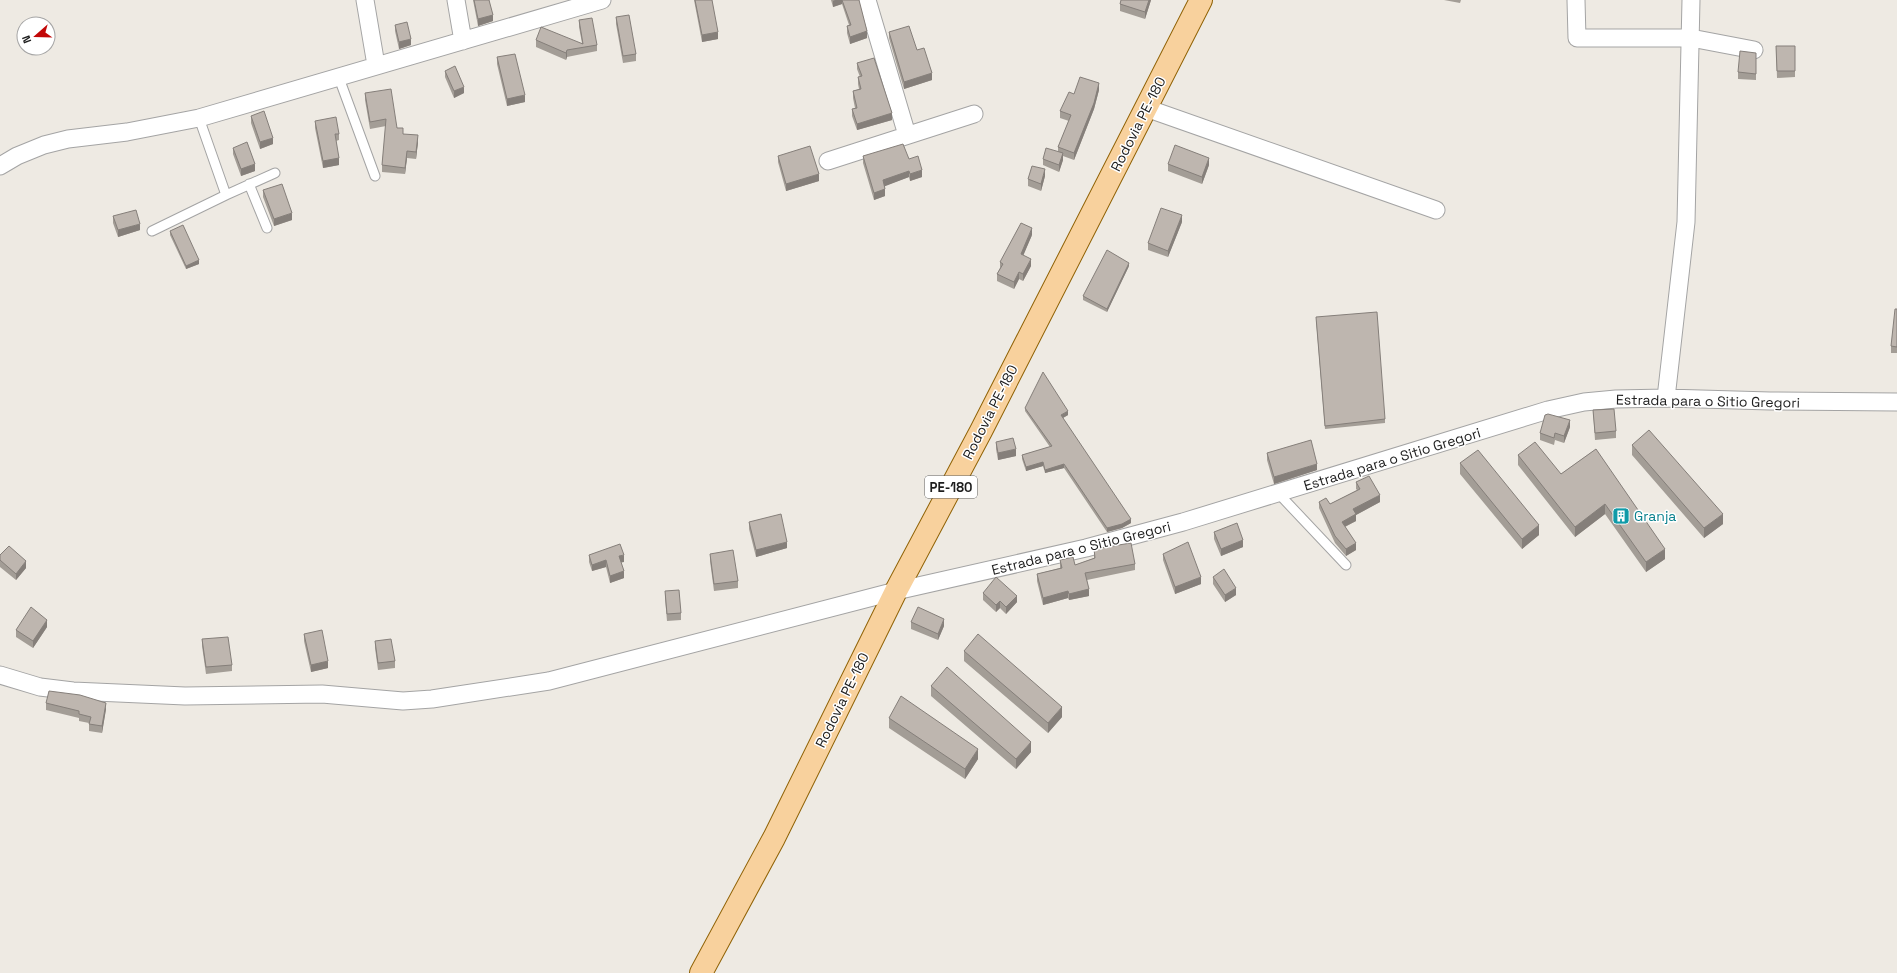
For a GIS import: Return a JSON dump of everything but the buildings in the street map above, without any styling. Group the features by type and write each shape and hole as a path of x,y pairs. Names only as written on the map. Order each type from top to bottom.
{"main road":[{"name":"Rodovia PE-180","path":"701,973 774,838 896,591 981,431 1201,0"}],"street":[{"path":"365,0 376,65"},
{"path":"456,0 463,41"},
{"path":"0,166 27,151 56,142 127,132 199,118 602,0"},
{"path":"867,0 906,135"},
{"path":"1576,0 1577,38 1691,38 1754,50"},
{"path":"1666,398 1686,222 1691,0"},
{"path":"1146,108 1436,210"},
{"path":"828,161 974,114"},
{"name":"Estrada para o Sitio Gregori","path":"0,675 40,687 111,693 185,696 322,694 403,701 432,698 549,680 896,591 1093,546 1279,494 1548,410 1600,400 1666,398 1770,402 1897,402"}],"lane":[{"path":"339,78 375,176"},
{"path":"199,118 226,196"},
{"path":"152,231 275,173"},
{"path":"249,184 267,228"},
{"path":"1279,494 1346,565"}],"place":[{"name":"Granja","path":"1621,516"}]}
